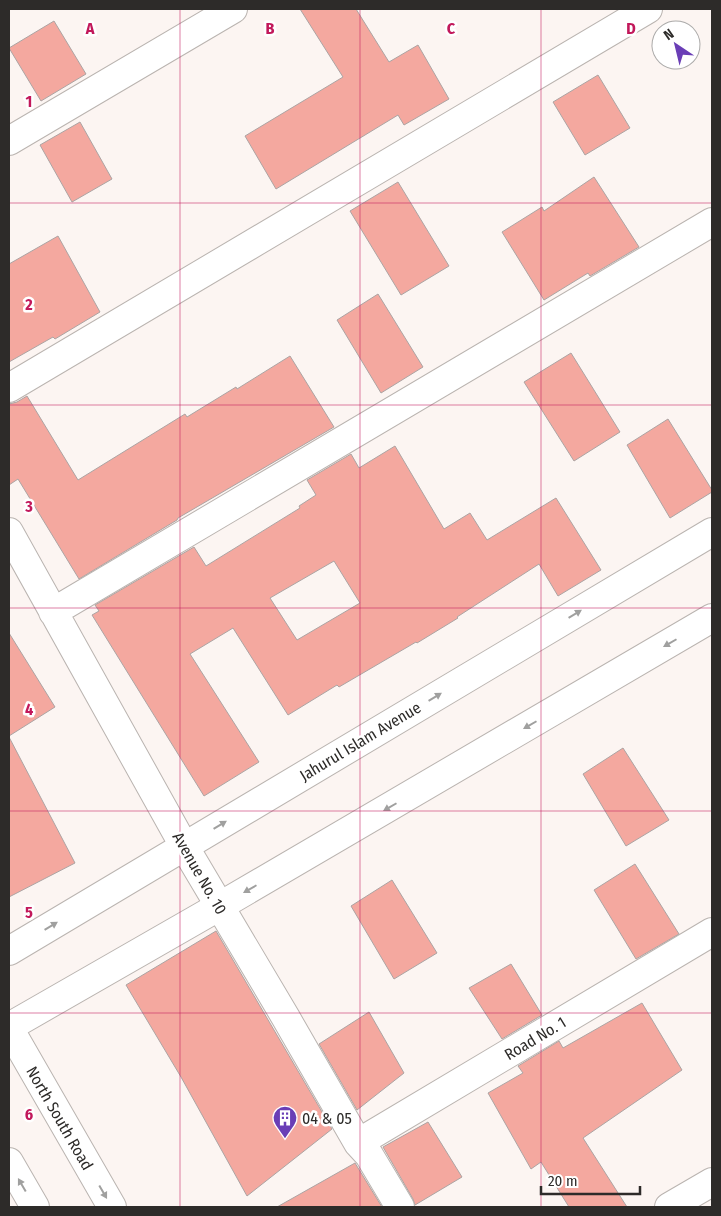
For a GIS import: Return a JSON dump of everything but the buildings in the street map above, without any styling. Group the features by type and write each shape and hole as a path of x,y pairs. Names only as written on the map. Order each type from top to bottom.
{"street":[{"path":"9,141 233,9"},
{"path":"9,388 648,9"},
{"path":"53,612 712,222"},
{"name":"Avenue No. 10","path":"9,532 184,846 358,1143 370,1155 400,1207"},
{"name":"Jahurul Islam Avenue","path":"9,951 712,532"},
{"path":"9,1028 712,618"},
{"name":"Road No. 1","path":"358,1143 712,932"},
{"name":"North South Road","path":"9,1028 112,1207"},
{"path":"9,1162 35,1207"},
{"path":"669,1207 712,1182"}],"place":[{"name":"04 & 05","path":"285,1139"}]}
